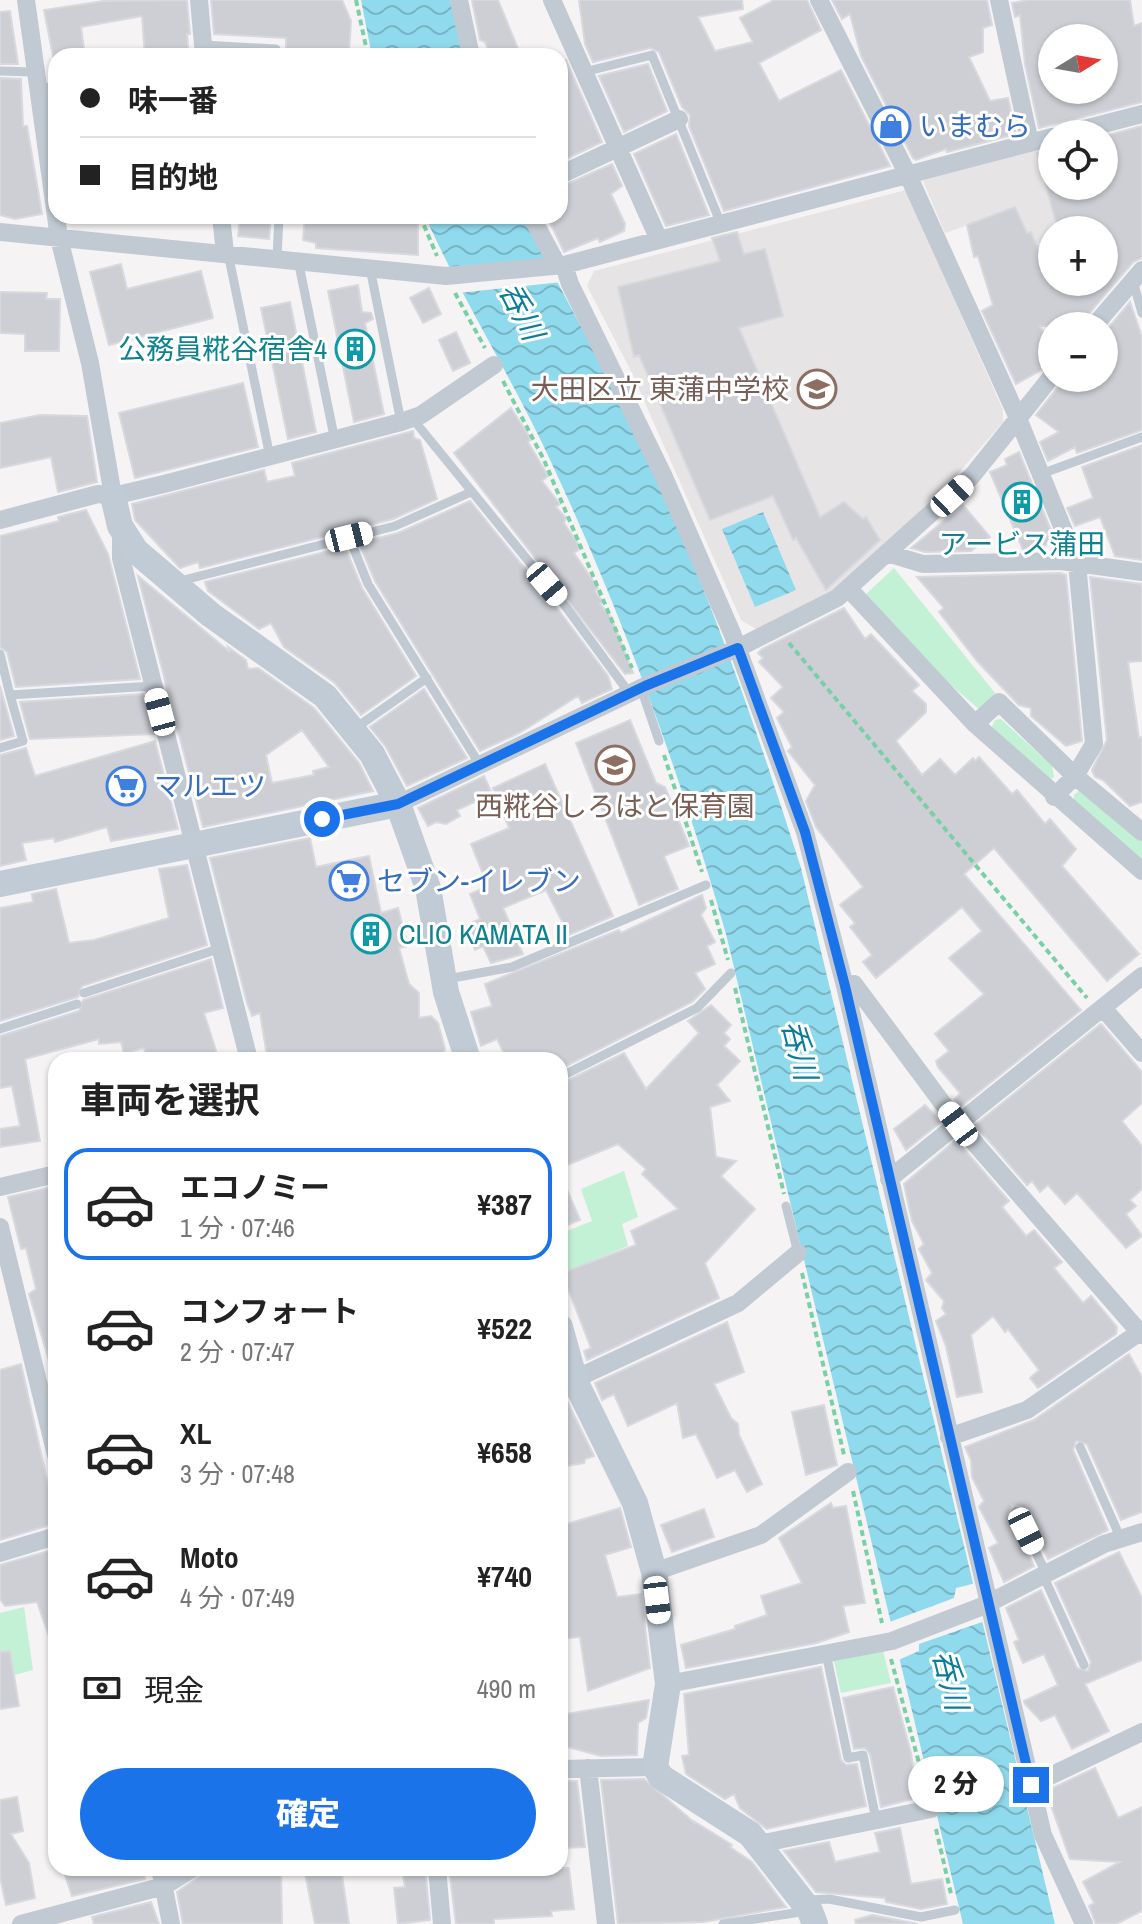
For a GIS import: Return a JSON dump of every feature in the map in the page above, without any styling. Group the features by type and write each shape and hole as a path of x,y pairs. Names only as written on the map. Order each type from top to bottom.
{"street":[{"path":"26,0 48,166"},
{"path":"199,0 204,48"},
{"path":"459,0 469,48"},
{"path":"552,0 659,240"},
{"path":"819,0 908,175 1017,416 1077,563 1094,744 1075,776 1054,797"},
{"path":"999,0 1030,143"},
{"path":"1118,120 1142,114"},
{"path":"568,171 679,119"},
{"path":"0,232 448,276 559,266 1038,141"},
{"path":"57,224 90,363 120,526 121,558 247,1052"},
{"path":"222,224 226,253"},
{"path":"535,224 570,284 658,465 734,644 805,832 845,986 986,1604 1043,1835 1084,1924"},
{"path":"1106,312 1137,276"},
{"path":"0,520 98,494 113,496 335,441 406,420 494,365"},
{"path":"0,884 398,804 734,644 777,629 849,589 890,554 972,476 1038,392"},
{"path":"120,526 136,551 211,615 297,673 325,696 372,754 398,804 428,888 444,980 466,1052"},
{"path":"890,554 923,564 1077,563 1142,572"},
{"path":"849,589 964,718 1142,871"},
{"path":"964,718 999,702 1075,776 1142,832"},
{"path":"889,1179 1142,976"},
{"path":"845,986 854,984 958,1124 1141,1333 1027,1410 949,1437"},
{"path":"1101,1010 1142,1053"},
{"path":"0,1187 48,1176"},
{"path":"0,1227 48,1399"},
{"path":"798,1253 738,1303 568,1384 635,1503 654,1572 668,1684 655,1767 661,1777 759,1844 809,1912"},
{"path":"654,1572 761,1535 848,1472"},
{"path":"668,1684 892,1641 986,1604 1120,1537 1142,1532"},
{"path":"0,1553 48,1538"},
{"path":"1031,1785 1142,1732"},
{"path":"568,1769 655,1767"},
{"path":"588,1768 606,1924"},
{"path":"759,1844 931,1809"},
{"path":"438,1876 442,1924"},
{"path":"21,1924 162,1877 171,1924"}],"lane":[{"path":"584,72 652,55 721,224"},
{"path":"0,71 48,84"},
{"path":"277,258 279,224"},
{"path":"226,253 270,457"},
{"path":"298,260 335,441"},
{"path":"370,268 406,420 639,689 659,741"},
{"path":"1137,276 1142,313"},
{"path":"1041,474 1142,437"},
{"path":"173,582 395,526 471,492"},
{"path":"349,537 368,584 480,765"},
{"path":"0,654 23,741 0,748"},
{"path":"353,730 427,678"},
{"path":"10,695 153,686"},
{"path":"444,980 512,967 706,885"},
{"path":"84,993 221,948"},
{"path":"568,1073 697,1008 731,973"},
{"path":"0,1029 77,1004"},
{"path":"786,1206 798,1253"},
{"path":"1080,1447 1120,1537"},
{"path":"1016,1511 1084,1665"},
{"path":"826,1653 848,1758 863,1755 876,1821"},
{"path":"723,1924 809,1912 829,1899 921,1917 955,1910"}],"path":[{"path":"356,0 366,48"},
{"path":"424,224 544,460 639,689"},
{"path":"777,629 1101,1010"},
{"path":"798,1253 815,1325"}],"shaded area":[{"path":"1038,147 1038,200 1110,200 1116,216 1038,216 1038,263 1015,274 988,218 945,233 923,181 929,176"},
{"name":"大田区立 東蒲中学校","path":"906,190 1003,410 1003,422 954,478 838,591 756,629 741,620 630,369 587,286 594,271"}],"green space":[{"path":"894,568 995,693 980,710 930,667 865,595"},
{"path":"1001,719 1052,766 1054,777 1051,779 991,729 995,720"},
{"path":"1082,788 1142,840 1142,862 1074,800 1074,795"},
{"path":"624,1171 638,1217 622,1224 628,1246 568,1271 568,1231 592,1221 581,1189"},
{"path":"24,1607 33,1670 0,1679 0,1613"},
{"path":"883,1651 891,1683 841,1693 834,1661"}],"water":[{"path":"361,0 453,0 463,48 370,48"},
{"name":"呑川","path":"429,224 528,224 634,428 731,661 801,868 1055,1924 963,1924 726,934 708,874 648,696 603,579 537,432"},
{"path":"763,512 796,590 755,607 722,529"}],"pier":[{"path":"548,259 562,282 458,293 447,269"},
{"path":"976,1583 985,1621 919,1644 919,1651 896,1661 887,1623 954,1598 956,1588"}],"building":[{"path":"211,0 342,0 351,21 349,48 286,48 286,38 214,34"},
{"path":"472,0 498,0 518,48 488,48 480,40"},
{"path":"579,0 742,0 743,9 698,17 715,51 753,42 740,18 774,0 807,0 821,30 759,63 779,101 841,70 890,166 724,211 689,126 690,115 682,107 659,52 650,48 593,62 585,44"},
{"path":"832,0 987,0 992,25 983,28 983,52 969,57 990,101 1008,98 1016,134 947,152 946,149 916,160 913,158 861,56 850,14 842,19"},
{"path":"1028,0 1130,0 1134,26 1142,23 1142,102 1071,120 1038,120 1038,123 1025,64 1020,15 1015,17 1012,3"},
{"path":"104,1 187,1 188,48 144,48 142,16 81,27 84,48 51,48 44,10"},
{"path":"10,11 18,64 0,64 0,12"},
{"path":"648,64 667,111 624,132 599,76"},
{"path":"568,65 602,142 568,158"},
{"path":"0,78 21,79 23,126 27,126 42,214 15,219 0,215"},
{"path":"1142,126 1142,258 1133,262 1118,280 1118,216 1054,216 1050,200 1118,200 1118,132"},
{"path":"676,134 709,215 666,226 634,154"},
{"path":"612,164 622,186 611,194 625,224 624,231 600,242 598,238 564,252 551,224 568,224 568,183"},
{"path":"1015,207 1027,233 1031,232 1038,249 1038,296 1104,296 1090,312 1038,312 1038,372 1016,384 982,311 993,305 978,256 974,257 967,225"},
{"path":"239,224 270,224 269,239 238,236"},
{"path":"304,224 418,224 418,255 316,248 316,243 303,240"},
{"path":"737,232 744,254 765,249 783,316 739,328 820,517 844,502 863,519 866,517 880,540 826,590 796,538 793,540 773,496 710,520 639,355 634,357 618,287 720,261 712,238"},
{"path":"121,264 127,289 201,271 213,318 109,345 90,272"},
{"name":"公務員糀谷宿舎4","path":"358,285 362,312 371,313 373,319 365,323 384,414 354,422 328,291"},
{"path":"429,288 441,314 423,323 410,298"},
{"path":"0,292 47,293 46,299 60,299 59,351 25,351 25,334 0,333"},
{"path":"290,302 316,432 288,439 261,308"},
{"path":"1130,302 1142,337 1142,430 1077,453 1075,447 1048,461 1040,442 1059,432 1036,415 1054,392 1118,392 1118,316"},
{"path":"456,332 470,363 453,371 439,340"},
{"path":"243,383 258,447 135,478 119,413"},
{"path":"511,408 531,439 528,442 548,476 542,481 560,504 556,507 566,518 564,523 581,548 574,553 598,588 595,591 603,602 600,604 611,617 633,673 625,674 454,453"},
{"path":"40,415 87,416 97,482 58,492 51,457 0,468 0,423"},
{"path":"413,431 414,438 420,440 437,499 393,519 200,568 198,562 180,568 135,520 132,504 264,470 267,482 295,476 292,463"},
{"path":"1142,445 1142,560 1115,556 1100,517 1075,526 1067,508 1093,498 1082,467"},
{"name":"アービス蒲田","path":"1019,452 1055,540 1036,550 1023,550 990,472 1007,465 1005,459"},
{"path":"470,501 560,612 608,676 612,689 582,703 578,696 519,733 480,751 375,581 359,543 398,533"},
{"path":"963,505 990,537 971,551 925,552 911,548"},
{"path":"86,510 108,554 140,679 16,687 7,652 0,647 0,536 59,521 58,517"},
{"path":"345,547 362,588 416,676 361,715 335,683 284,647 271,623 259,629 208,591 205,582"},
{"path":"1066,575 1082,741 1066,746 1031,716 1031,708 1019,705 977,661 939,612 944,608 917,577"},
{"path":"138,576 230,652 228,647 246,660 248,669 258,668 314,708 359,763 373,791 203,827","holes":["302,730 329,767 313,771 314,775 272,783 266,755"]},
{"path":"1090,577 1142,584 1142,661 1128,662 1139,738 1142,737 1142,802 1130,806 1103,780 1095,777 1092,770 1107,740"},
{"path":"844,608 865,639 871,634 919,685 912,691 926,704 926,712 896,741 922,775 940,759 955,775 973,758 975,761 979,757 1012,794 1017,790 1045,824 1050,819 1076,849 1062,866 1139,954 1107,981 994,848 964,874 1081,1010 960,1107 955,1099 960,1093 938,1067 936,1061 949,1051 935,1034 984,994 949,958 982,931 962,907 876,978 863,962 872,955 850,927 855,923 840,905 863,887 816,827 806,801 815,785 788,751 792,747 777,718 784,712 771,698 783,687 759,662 763,658 758,653 762,649"},
{"path":"0,686 14,736 0,740"},
{"path":"424,689 467,758 407,786 386,747 370,727"},
{"path":"143,694 154,734 30,739 20,702"},
{"path":"630,720 656,783 665,787 689,846 664,856 678,889 639,905 576,743"},
{"path":"155,741 178,829 111,841 107,827 55,842 54,838 22,843 26,860 0,866 0,755 26,748 35,776"},
{"path":"545,764 613,916 569,935 546,890 503,908 523,954 491,963 483,946 475,950 465,926 480,919 470,894 488,886 471,844 509,828 493,788"},
{"path":"484,776 492,794 457,810 460,816 446,824 436,822 428,826 418,808"},
{"path":"310,838 316,867 369,856 381,913 398,908 408,946 399,948 409,984 419,993 419,1018 431,1016 438,1023 444,1052 266,1052 260,1013 252,1016 247,1003 210,858"},
{"path":"187,865 207,945 82,986 78,997 0,1021 0,908 33,902 32,894 56,889 69,943 94,940 169,918 159,869"},
{"path":"702,895 706,908 701,915 715,942 707,946 715,964 695,973 705,989 692,1002 568,1065 568,1052 503,1052 497,1039 481,1046 471,1012 492,1006 485,984 619,930 621,933"},
{"path":"211,959 223,1008 204,1013 216,1052 145,1052 144,1048 124,1052 121,1042 99,1044 99,1039 25,1059 40,1141 0,1147 0,1129 20,1126 12,1086 0,1088 0,1036 79,1011 83,1000"},
{"path":"711,1005 731,1025 724,1033 730,1039 724,1046 740,1061 717,1085 730,1101 710,1107 716,1157 736,1161 721,1176 755,1209 705,1263 719,1298 587,1360 584,1351 591,1348 568,1289 568,1271 636,1245 631,1231 678,1209 642,1174 646,1169 618,1144 568,1165 568,1080 624,1053 646,1089 699,1033 688,1021"},
{"path":"1101,1024 1142,1072 1142,1103 1122,1121 1142,1146 1142,1189 1130,1200 1136,1206 1126,1214 1142,1236 1126,1248 1077,1193 1065,1204 1048,1185 1040,1192 1032,1181 1027,1185 975,1125"},
{"path":"925,1105 941,1122 906,1150 894,1129"},
{"path":"956,1140 1009,1201 1002,1207 1026,1236 1034,1230 1062,1262 1054,1268 1083,1303 1091,1296 1117,1327 1116,1334 1038,1388 1030,1378 1039,1370 1008,1329 1005,1332 993,1316 971,1335 982,1392 957,1397 946,1346 936,1321 946,1314 942,1308 944,1301 926,1280 932,1273 919,1249 924,1244 912,1221 904,1184"},
{"path":"48,1188 48,1357 29,1294 36,1289 26,1248 21,1249 8,1197"},
{"path":"568,1192 580,1220 568,1225"},
{"path":"727,1322 744,1372 714,1384 731,1418 738,1424 739,1435 762,1484 747,1492 735,1470 717,1478 696,1434 683,1438 677,1403 628,1426 614,1394 602,1400 595,1383"},
{"path":"1129,1354 1142,1377 1142,1512 1121,1520 1087,1444 1076,1441 1073,1450 1108,1530 1048,1559 1023,1508 1012,1505 1009,1514 1034,1566 1004,1582 989,1548 998,1543 979,1507 984,1501 972,1477 971,1460 965,1447 1034,1420"},
{"path":"21,1364 48,1484 48,1526 0,1540 0,1370"},
{"path":"568,1403 594,1456 585,1459 584,1463 568,1466"},
{"path":"824,1405 837,1465 806,1475 792,1412"},
{"path":"831,1503 833,1508 846,1506 865,1603 843,1606 849,1632 816,1643 686,1668 681,1645 735,1629 735,1626 767,1615 761,1596 802,1583 779,1538"},
{"path":"620,1508 631,1547 605,1555 617,1597 641,1594 650,1668 588,1691 580,1637 568,1638 568,1524"},
{"path":"704,1509 714,1537 672,1552 661,1525"},
{"path":"48,1551 48,1634 37,1602 5,1606 0,1599 0,1565"},
{"path":"1119,1552 1142,1598 1142,1660 1085,1684 1109,1731 1072,1749 1055,1715 1041,1721 1025,1704 1024,1701 1058,1685 1044,1654 1023,1663 1014,1642 1019,1640 1006,1608 1041,1590 1077,1668 1088,1671 1091,1662 1055,1583"},
{"path":"10,1651 19,1706 0,1709 0,1652"},
{"path":"821,1667 841,1760 846,1765 857,1764 866,1806 767,1829 740,1808 734,1794 725,1799 686,1774 682,1756 689,1755 684,1694"},
{"path":"893,1687 911,1753 917,1794 912,1799 881,1807 870,1754 865,1748 854,1749 843,1698"},
{"path":"649,1700 646,1718 638,1723 637,1755 601,1756 568,1747 568,1714"},
{"path":"1095,1768 1118,1818 1142,1807 1142,1911 1116,1924 1096,1924 1089,1906 1094,1903 1083,1882 1120,1862 1070,1859 1046,1791"},
{"path":"644,1779 696,1824 732,1845 730,1847 752,1862 786,1907 703,1922 618,1924 601,1780"},
{"path":"568,1781 577,1781 585,1847 568,1848"},
{"path":"17,1797 23,1831 11,1834 29,1863 35,1898 6,1905 0,1877 0,1800"},
{"path":"900,1828 911,1884 942,1879 947,1904 921,1909 886,1902 885,1898 816,1892 784,1851 829,1842 835,1862 880,1852 875,1833"},
{"path":"569,1868 574,1909 551,1911 552,1916 494,1919 494,1924 456,1924 450,1876 568,1876"},
{"path":"65,1876 144,1876 145,1879 72,1896"},
{"path":"200,1876 281,1876 282,1924 183,1924 177,1892"},
{"path":"306,1876 342,1876 349,1924 315,1924"},
{"path":"403,1876 426,1876 430,1920 398,1924 394,1888 405,1887"},
{"path":"151,1902 159,1924 94,1924 92,1917"},
{"path":"872,1915 918,1924 856,1924 855,1920"}],"place":[{"name":"いまむら","path":"891,126"},
{"name":"公務員糀谷宿舎4","path":"355,349"},
{"name":"大田区立 東蒲中学校","path":"817,389"},
{"name":"アービス蒲田","path":"1022,502"},
{"name":"西糀谷しろはと保育園","path":"615,765"},
{"name":"マルエツ","path":"126,786"},
{"name":"セブン-イレブン","path":"349,881"},
{"name":"CLIO KAMATA II","path":"371,934"}],"route":[{"path":"322,819 398,804 645,686 738,648 805,832 845,986 1031,1785"}]}
